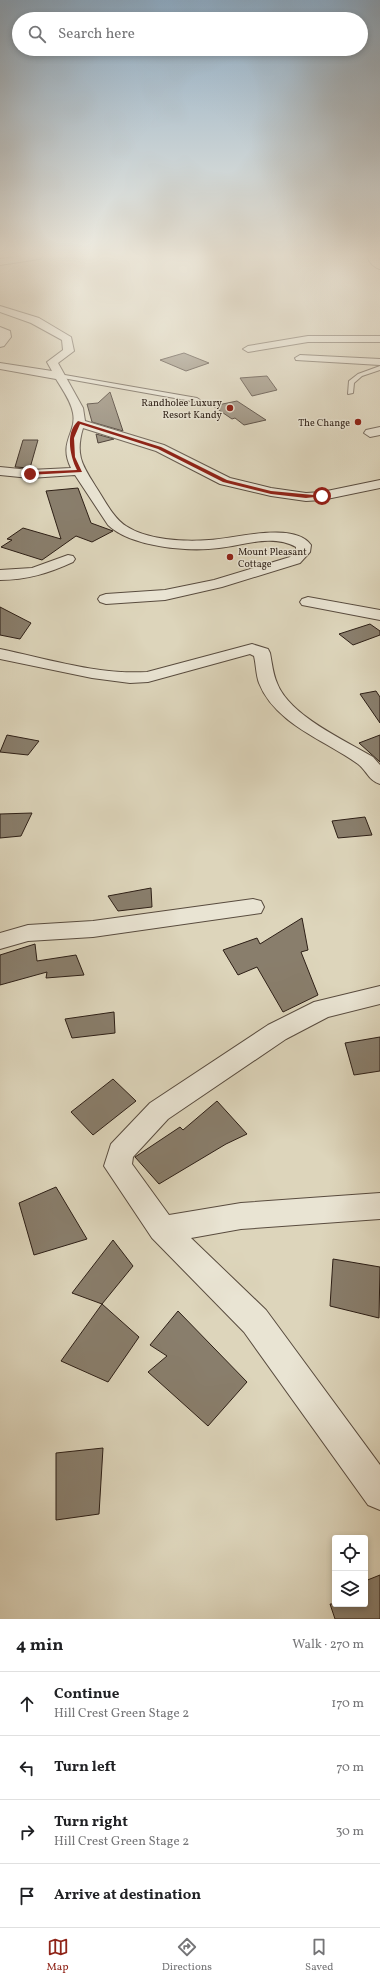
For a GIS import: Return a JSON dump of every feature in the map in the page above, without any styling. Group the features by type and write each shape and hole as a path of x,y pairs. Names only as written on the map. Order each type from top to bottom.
{"street":[{"path":"0,344 6,337 6,333 3,332"},
{"path":"56,332 67,339 69,351 52,362 79,412 78,423 72,438 73,457 80,471 114,523 131,535 147,540 207,545 269,536 295,539 304,545 303,552 295,560 217,584 165,595 106,599"},
{"path":"248,349 308,339 380,339"},
{"path":"300,358 380,362"},
{"path":"0,366 59,376"},
{"path":"78,423 160,448 225,481 271,492 306,497 322,496 380,484"},
{"path":"0,471 30,474 80,471"},
{"path":"0,576 17,576 37,573 68,560"},
{"path":"308,602 380,615"},
{"path":"0,654 92,673 130,678 148,677 252,649 262,653 268,683 280,703 303,722 366,761 380,778"},
{"path":"0,940 28,933 93,929 253,907"},
{"path":"380,995 322,1009 277,1032 160,1111 121,1152 118,1166 162,1229 255,1321 380,1493"},
{"path":"162,1229 241,1216 380,1206"}],"lane":[{"path":"350,393 350,382 360,375 380,368"},
{"path":"59,376 197,400"}],"building":[{"path":"184,353 209,363 186,371 160,360"},
{"path":"267,376 277,390 252,396 240,378"},
{"path":"110,392 123,431 92,422 87,404 98,403"},
{"path":"237,401 266,420 244,425 235,418 232,419 213,406"},
{"path":"96,434 114,439 98,443"},
{"path":"23,440 38,440 30,468 15,467"},
{"path":"78,488 91,523 113,531 92,542 76,536 42,560 1,547 12,540 7,539 23,528 61,539 46,491"},
{"path":"0,607 31,623 20,639 0,635"},
{"path":"370,624 380,631 380,635 353,645 339,634"},
{"path":"376,691 380,697 380,723 360,694"},
{"path":"7,735 39,741 28,755 0,752"},
{"path":"380,735 380,762 359,743"},
{"path":"32,813 21,836 0,838 0,814"},
{"path":"365,817 372,835 338,838 332,821"},
{"path":"151,888 152,907 118,911 108,896"},
{"path":"302,918 308,950 301,952 318,995 283,1012 257,967 238,975 223,950 257,938 260,944"},
{"path":"35,944 37,961 76,955 84,975 46,978 47,972 0,985 0,955"},
{"path":"114,1012 115,1033 72,1038 65,1019"},
{"path":"380,1037 380,1071 354,1075 345,1043"},
{"path":"113,1079 136,1101 93,1135 71,1112"},
{"path":"217,1101 247,1134 226,1144 159,1184 135,1157 180,1127 183,1130"},
{"path":"56,1187 87,1239 34,1255 19,1203"},
{"path":"113,1240 133,1266 102,1304 72,1293"},
{"path":"333,1259 380,1267 379,1318 330,1306"},
{"path":"102,1304 139,1337 108,1382 61,1361"},
{"path":"178,1311 247,1382 208,1426 148,1372 167,1356 150,1345"},
{"path":"103,1448 99,1514 56,1520 56,1453"},
{"path":"380,1575 380,1619 335,1619 330,1604 332,1604 332,1607 368,1607 368,1580"}],"place":[{"name":"Randholee Luxury Resort Kandy","path":"230,408"},
{"name":"The Change","path":"358,422"},
{"name":"Mount Pleasant Cottage","path":"230,557"}],"route":[{"path":"30,474 80,471 73,457 72,438 78,423 160,448 225,481 271,492 306,497 322,496"}]}
